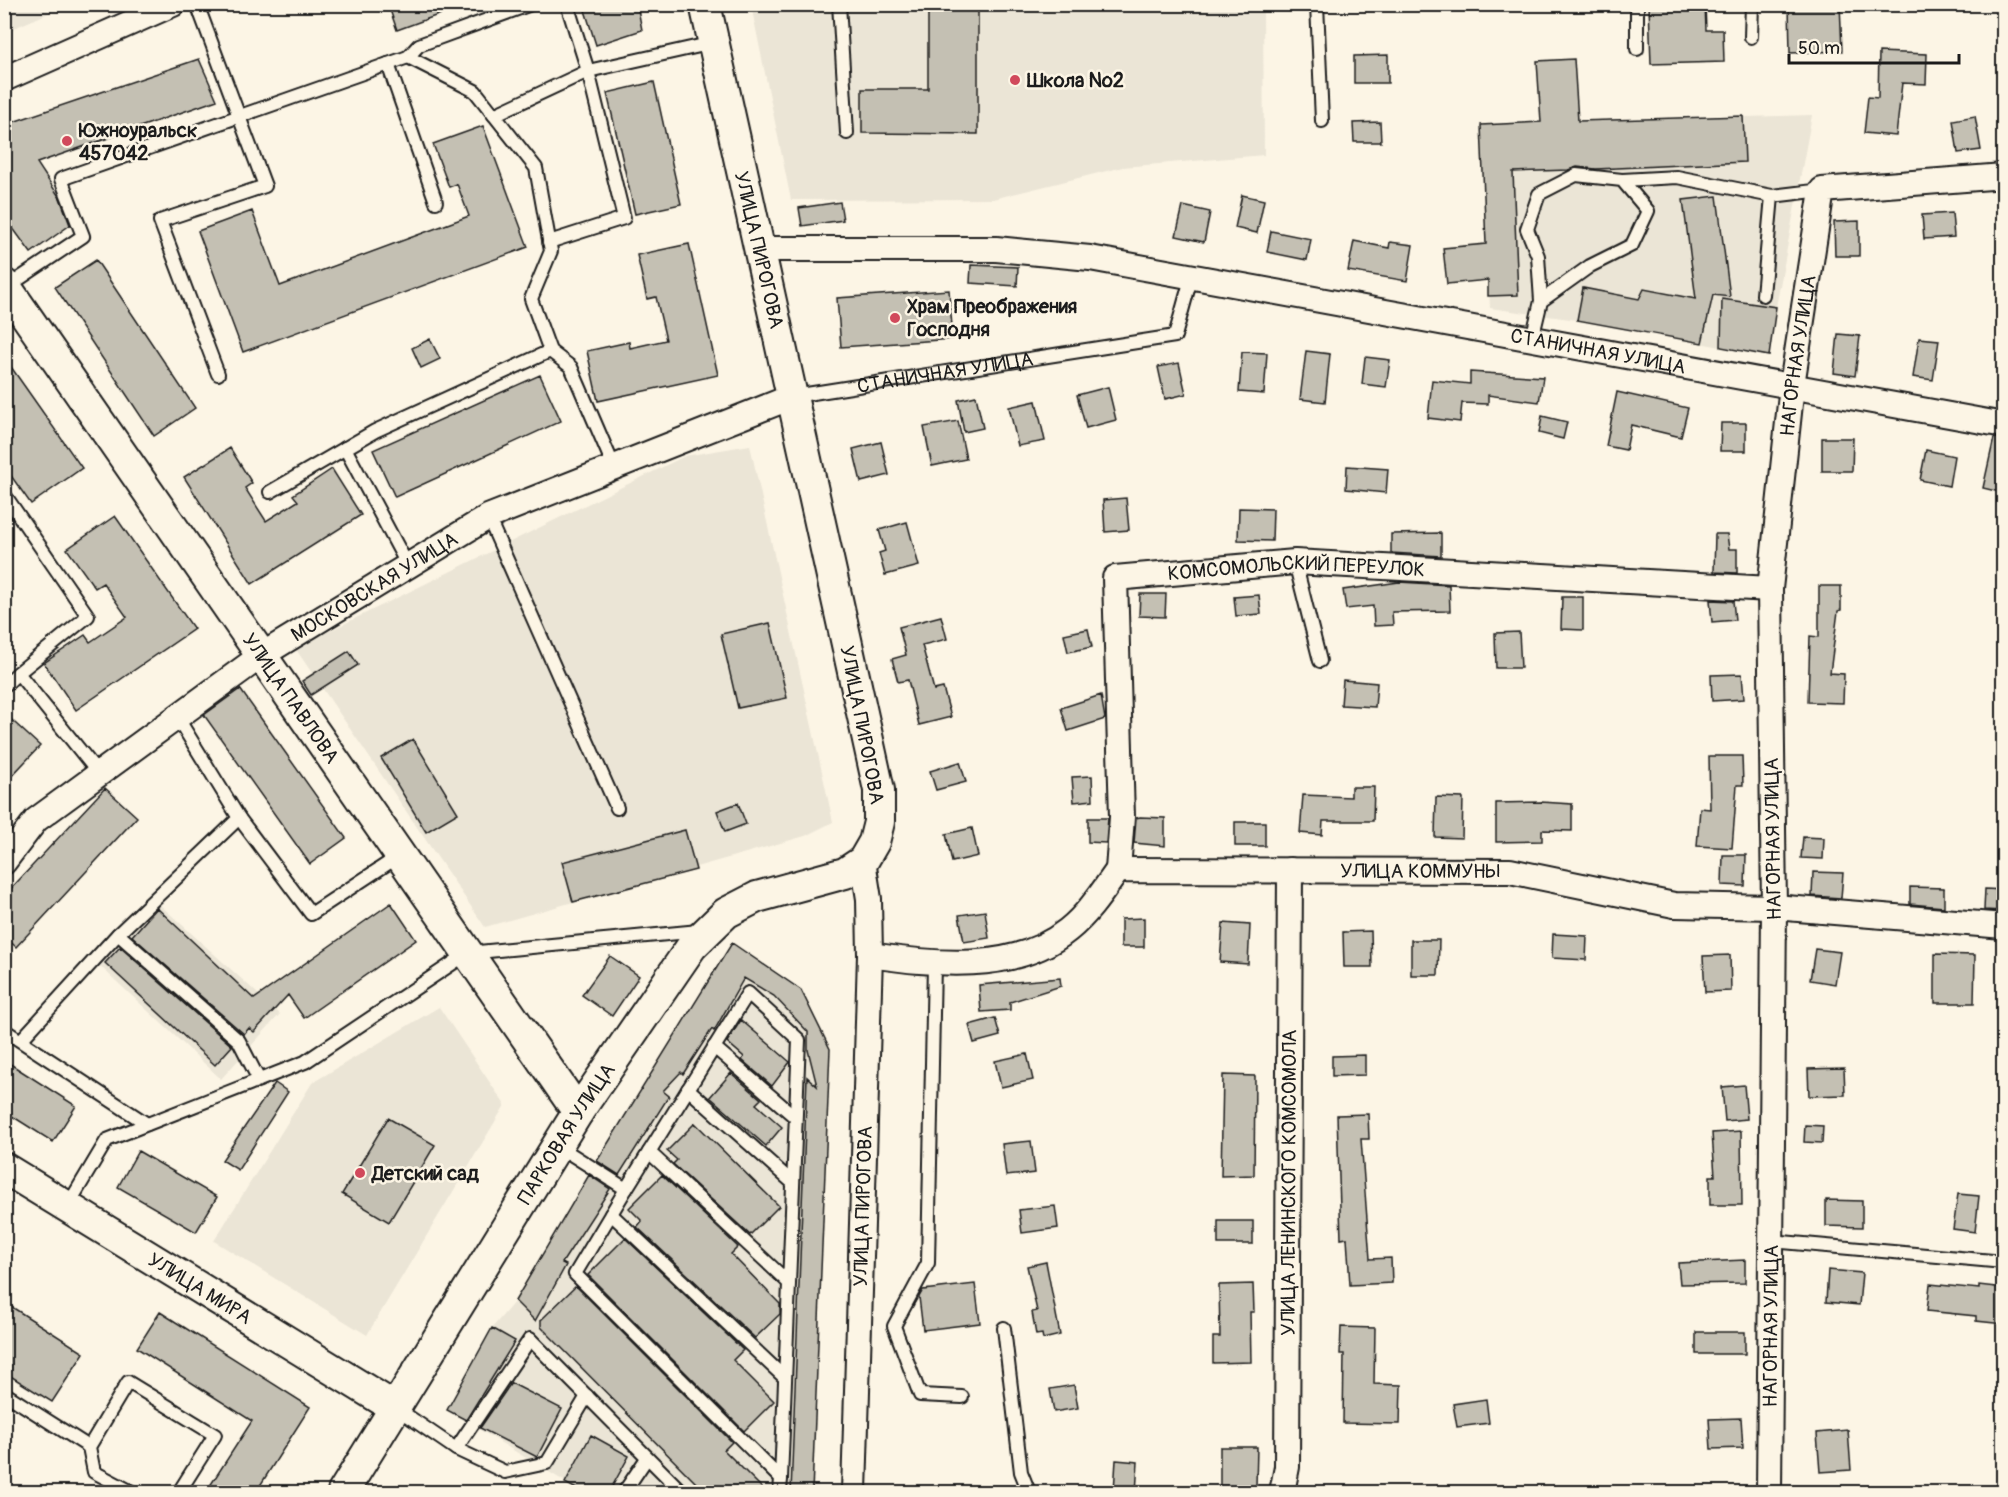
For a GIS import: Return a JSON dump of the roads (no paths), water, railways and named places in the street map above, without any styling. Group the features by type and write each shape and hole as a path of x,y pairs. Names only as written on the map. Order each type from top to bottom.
{"street":[{"path":"4,79 173,4"},
{"name":"УЛИЦА ПИРОГОВА","path":"705,4 758,249 794,396 879,790 879,822 873,842 863,861 869,899 870,956 854,1492"},
{"path":"1822,189 2004,176"},
{"name":"НАГОРНАЯ УЛИЦА","path":"1769,1492 1774,907 1770,589 1792,385 1822,189"},
{"name":"СТАНИЧНАЯ УЛИЦА","path":"758,249 996,249 1090,258 2004,425"},
{"name":"УЛИЦА ПАВЛОВА","path":"8,295 578,1112"},
{"name":"МОСКОВСКАЯ УЛИЦА","path":"4,862 36,820 262,656 488,517 794,396"},
{"name":"КОМСОМОЛЬСКИЙ ПЕРЕУЛОК","path":"1118,870 1122,817 1114,578 1295,562 1770,589"},
{"name":"ПАРКОВАЯ УЛИЦА","path":"342,1492 578,1112 706,930 726,913 758,897 845,873 863,861"},
{"path":"870,956 934,964 999,959 1040,947 1068,930 1088,910 1118,870"},
{"name":"УЛИЦА КОММУНЫ","path":"1118,870 1510,871 1674,905 1774,907 2004,926"},
{"name":"УЛИЦА ЛЕНИНСКОГО КОМСОМОЛА","path":"1282,1492 1287,1455 1290,870"},
{"name":"УЛИЦА МИРА","path":"4,1168 394,1407"}],"lane":[{"path":"197,4 265,186 160,221 218,374"},
{"path":"8,295 83,236 62,179 238,115 408,57 419,45 531,4"},
{"path":"549,242 624,218 588,71 567,4"},
{"path":"839,4 847,133"},
{"path":"1317,4 1322,121"},
{"path":"1637,4 1637,49"},
{"path":"1751,37 1752,4"},
{"path":"494,115 588,71 713,43"},
{"path":"408,57 475,91 536,168 551,251 531,299 550,351 571,367 614,467"},
{"path":"388,64 436,202"},
{"path":"1532,339 1541,301 1538,256 1527,229 1539,194 1576,175 1622,180 1677,177 1772,196 1822,189"},
{"path":"1541,301 1590,266 1632,245 1648,210 1622,180"},
{"path":"1763,295 1772,196"},
{"name":"СТАНИЧНАЯ УЛИЦА","path":"794,396 1175,336 1192,275"},
{"path":"270,492 375,431 550,351"},
{"path":"345,448 408,566"},
{"path":"4,494 88,616 4,686"},
{"path":"488,517 617,808"},
{"path":"1295,562 1320,661"},
{"path":"18,673 99,774"},
{"path":"177,717 240,818 311,914 400,855"},
{"path":"22,1039 118,934 240,818"},
{"path":"68,1207 106,1140 305,1062 468,953 706,930"},
{"path":"118,934 239,1041 259,1080"},
{"path":"934,964 928,1263 894,1326 920,1395 962,1397"},
{"path":"780,1492 781,1479 793,1183 795,1117 799,1040 748,993 575,1274 781,1479"},
{"path":"4,1030 22,1039 147,1125"},
{"path":"714,1047 795,1117"},
{"path":"688,1089 793,1183"},
{"path":"557,1146 626,1189"},
{"path":"649,1152 789,1283"},
{"path":"611,1214 785,1378"},
{"path":"1771,1241 2004,1262"},
{"path":"1004,1328 1021,1472 1029,1492"},
{"path":"456,1449 530,1339 682,1492"},
{"path":"132,1492 94,1472 89,1447 128,1382 215,1435 179,1492"},
{"path":"4,1393 89,1447"},
{"path":"394,1407 456,1449 505,1472 547,1463 586,1396"},
{"path":"624,1492 647,1458"}],"place":[{"name":"Школа №2","path":"1015,80"},
{"name":"Южноуральск 457042","path":"67,141"},
{"name":"Храм Преображения Господня","path":"895,318"},
{"name":"Детский сад","path":"360,1173"}]}
